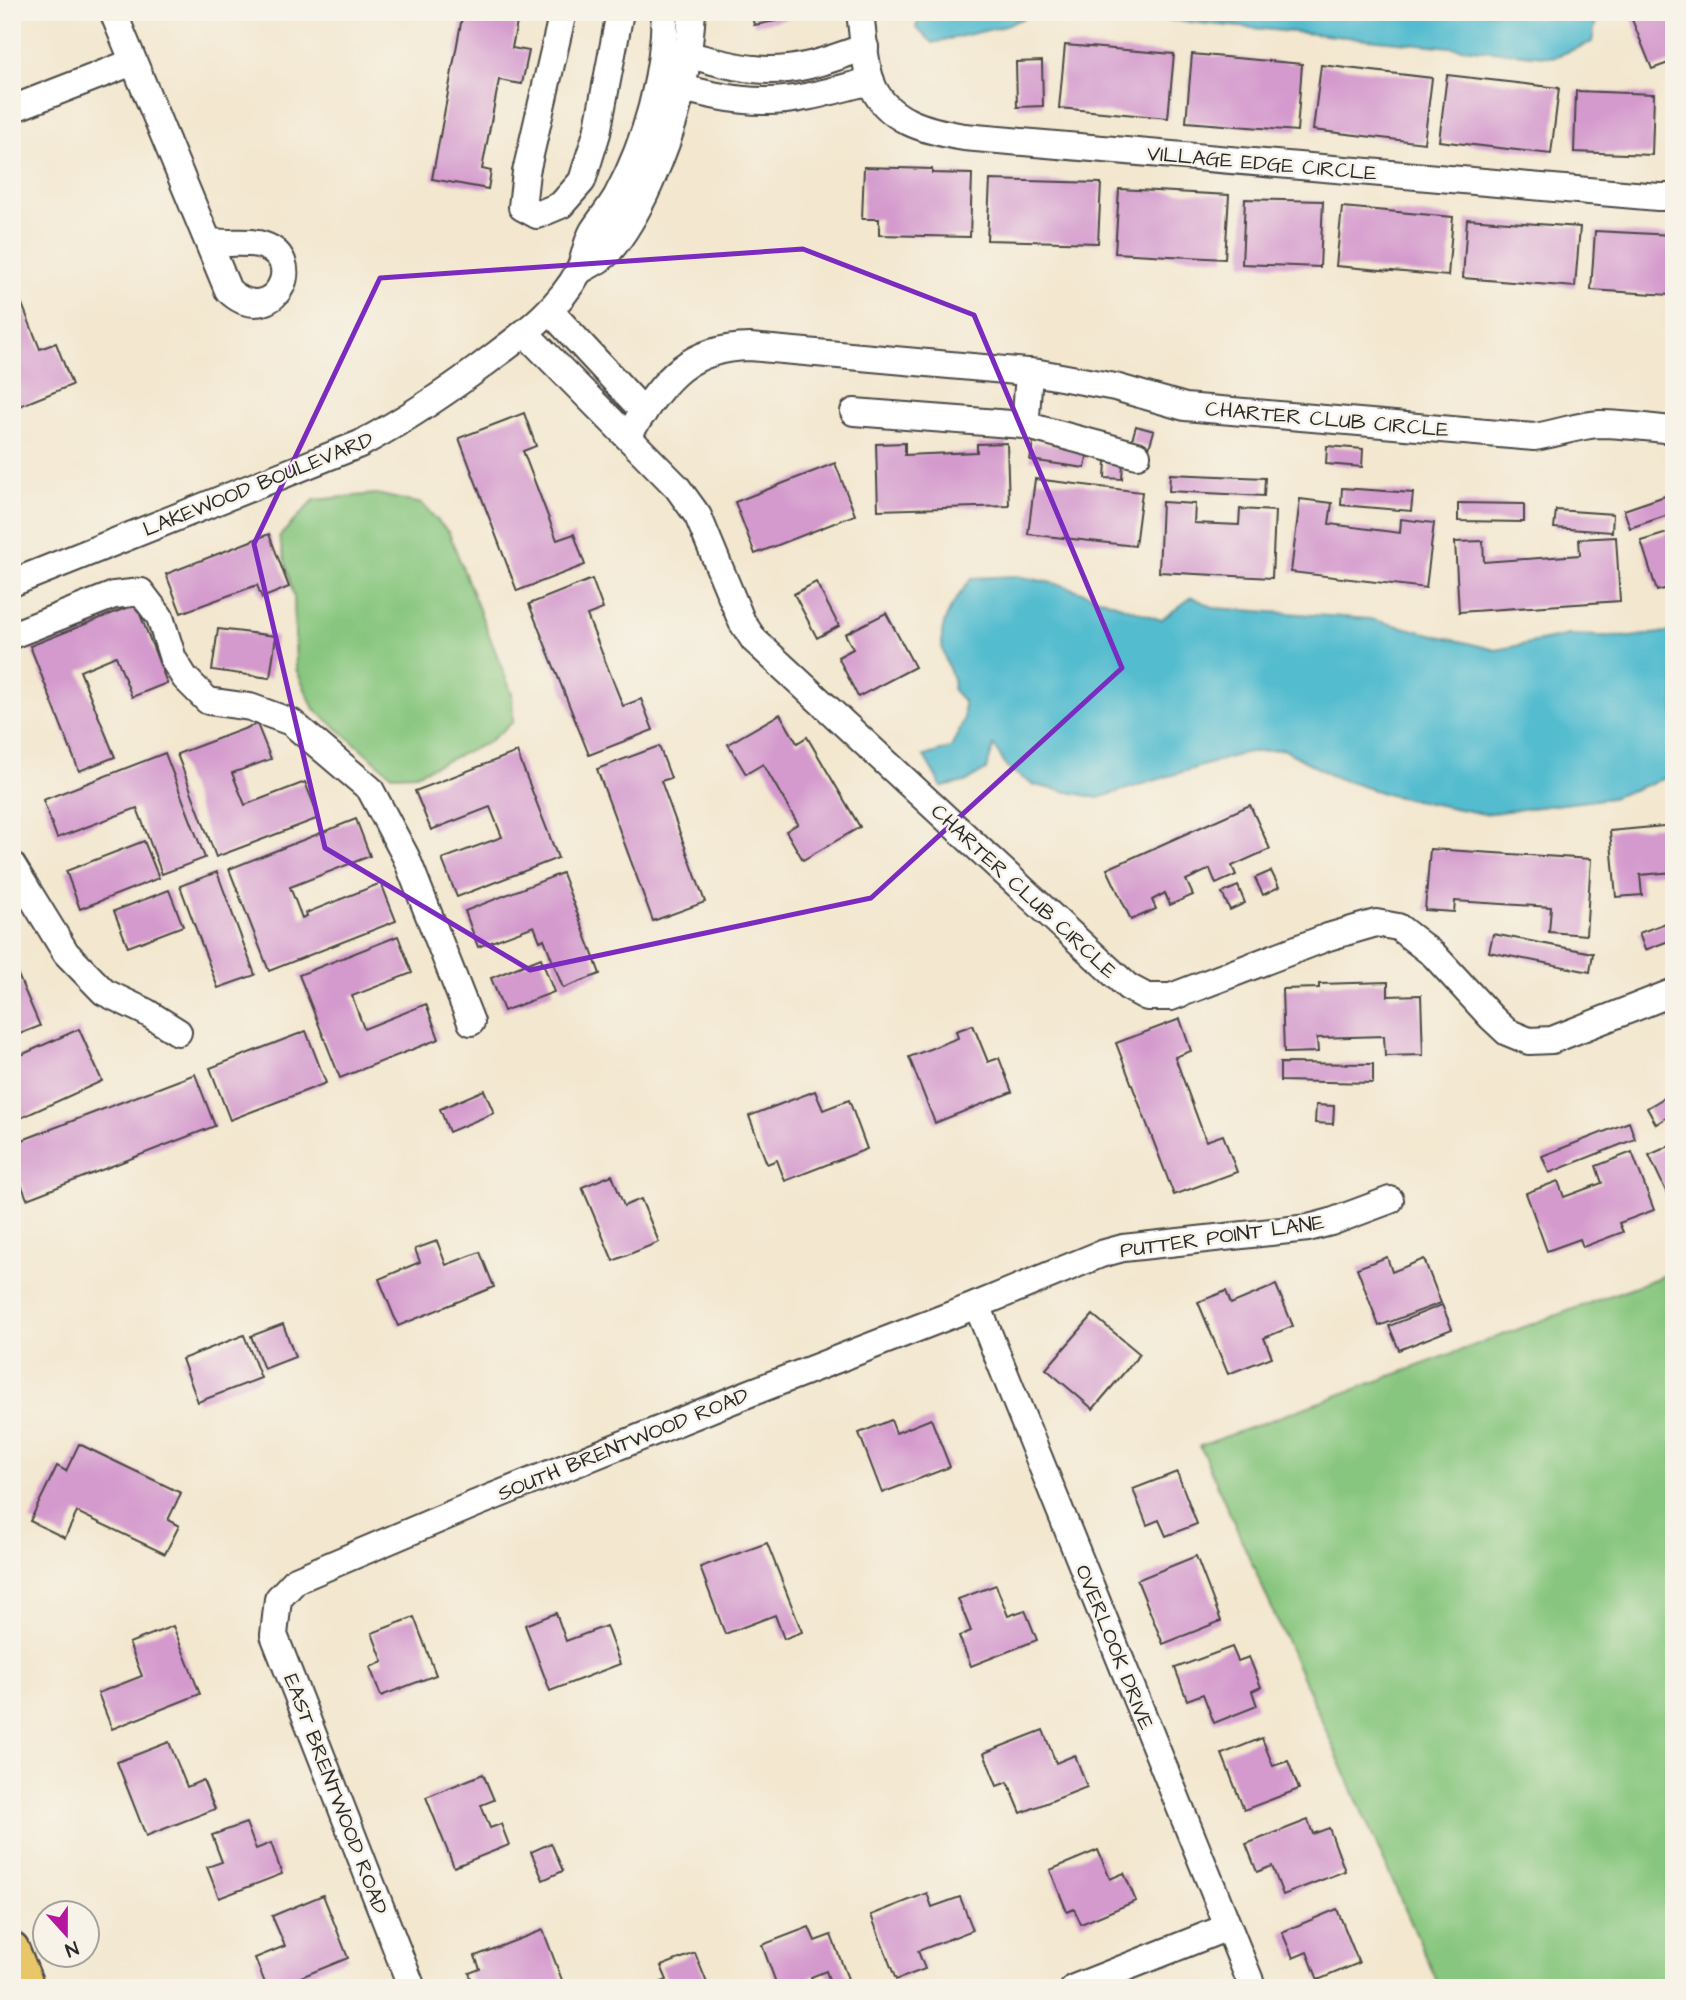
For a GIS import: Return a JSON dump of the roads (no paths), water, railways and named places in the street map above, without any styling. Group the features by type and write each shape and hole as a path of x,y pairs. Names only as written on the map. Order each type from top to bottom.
{"main road":[{"path":"12,1949 28,1988"}],"street":[{"path":"113,12 208,241"},
{"path":"564,12 526,172 522,207 537,215 561,205 582,181 597,133 621,12"},
{"name":"LAKEWOOD BOULEVARD","path":"666,12 676,52"},
{"name":"LAKEWOOD BOULEVARD","path":"12,583 360,444 404,421 450,391 525,333 550,311 579,271 592,233 618,193 646,129 670,85 676,52 692,12"},
{"name":"VILLAGE EDGE CIRCLE","path":"860,12 871,81 883,103 904,120 930,131 964,137 1674,197"},
{"path":"676,52 752,69 797,68 865,47"},
{"path":"12,109 133,62"},
{"path":"797,68 802,97"},
{"path":"670,85 764,102 802,97 871,81"},
{"path":"550,311 644,412"},
{"name":"CHARTER CLUB CIRCLE","path":"525,333 677,487 694,509 742,622 754,640 1128,987 1147,996 1171,997 1328,937 1376,923 1398,927 1434,955 1507,1032 1530,1041 1552,1040 1674,992"},
{"name":"CHARTER CLUB CIRCLE","path":"626,436 652,397 685,365 706,353 728,348 1029,372 1115,387 1185,407 1534,437 1557,434 1578,426 1601,424 1674,430"},
{"path":"1024,425 1029,372"},
{"path":"854,412 1024,425 1137,455"},
{"path":"12,635 114,595 141,592 160,617 173,659 185,678 208,701 250,707 291,722 370,789 406,857 471,1022"},
{"path":"12,865 66,953 104,992 146,1012 178,1032"},
{"name":"PUTTER POINT LANE","path":"977,1305 1123,1248 1308,1228 1390,1199"},
{"name":"SOUTH BRENTWOOD ROAD","path":"278,1598 296,1580 475,1504 841,1356 977,1305"},
{"name":"OVERLOOK DRIVE","path":"977,1305 1253,1988"},
{"name":"EAST BRENTWOOD ROAD","path":"278,1598 274,1635 412,1988"},
{"path":"1074,1988 1228,1927"}],"water":[{"path":"921,12 1039,12 1001,27 933,43 916,28"},
{"path":"1085,12 1597,13 1592,42 1555,57"},
{"path":"1017,576 1062,585 1161,620 1192,597 1215,608 1370,619 1496,650 1569,635 1631,637 1674,631 1674,775 1611,798 1484,814 1389,795 1334,777 1283,749 1244,753 1098,798 1034,785 1007,768 994,745 986,770 965,782 942,787 924,756 951,748 964,720 964,702 953,690 953,678 942,646 947,615 972,578"}]}
